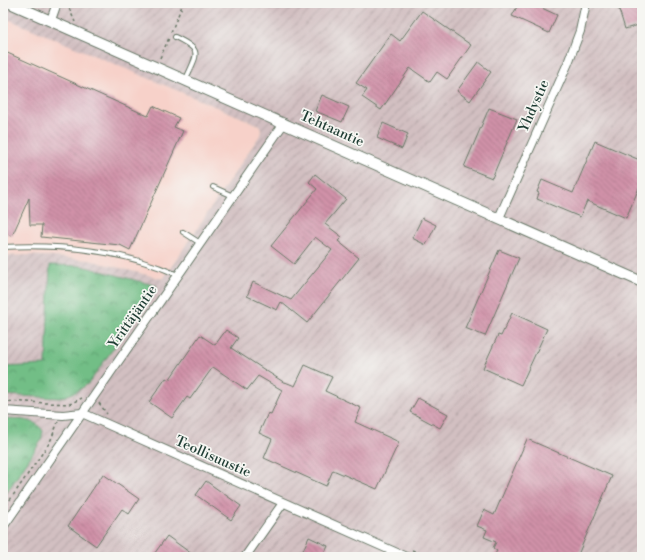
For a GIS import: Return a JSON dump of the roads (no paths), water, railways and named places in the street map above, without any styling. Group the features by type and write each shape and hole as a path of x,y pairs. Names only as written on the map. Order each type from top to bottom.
{"street":[{"name":"Tehtaantie","path":"10,3 156,66 642,282"},
{"path":"51,20 57,3"},
{"name":"Yhdystie","path":"499,218 568,63 580,32 586,3"},
{"name":"Yrittäjäntie","path":"3,527 284,123"},
{"path":"3,411 63,415 82,413"},
{"name":"Teollisuustie","path":"82,413 406,557"},
{"path":"245,557 283,503"}],"lane":[{"path":"175,37 192,46 196,50 196,56 185,80"},
{"path":"213,186 233,196"},
{"path":"183,232 200,243"},
{"path":"3,247 78,249 118,256 161,267 178,275"}]}
